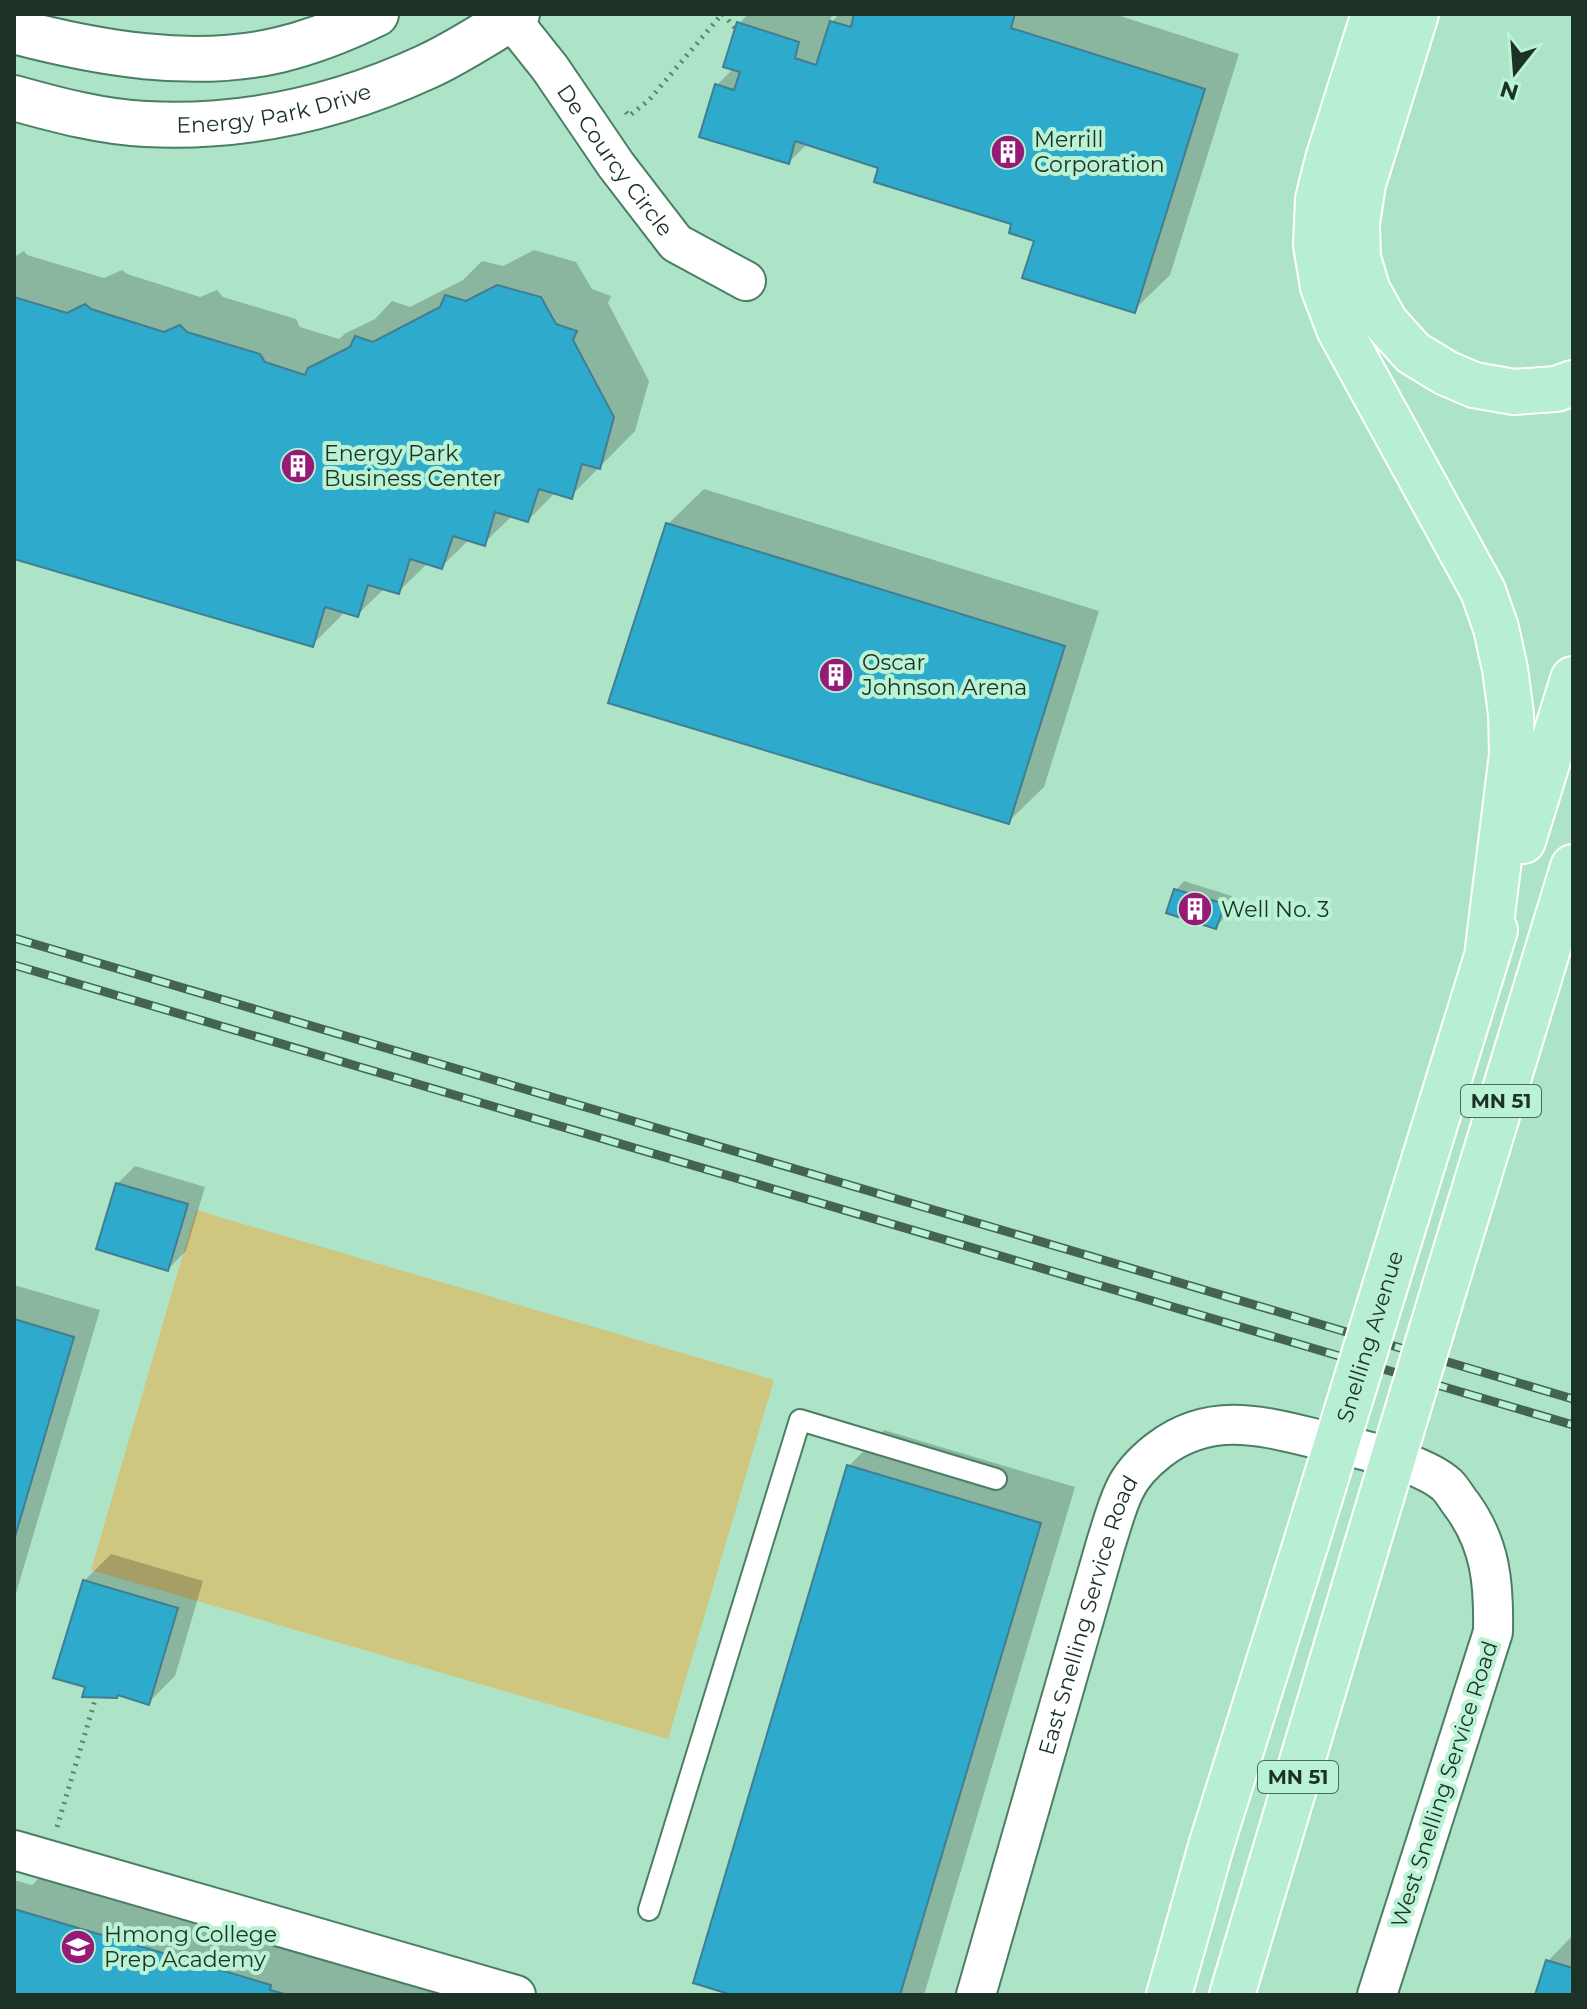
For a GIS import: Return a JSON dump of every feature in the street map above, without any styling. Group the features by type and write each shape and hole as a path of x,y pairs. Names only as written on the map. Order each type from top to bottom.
{"main road":[{"path":"1374,14 1328,159 1318,199 1316,245 1323,287 1339,329 1483,591 1496,628 1511,714 1512,754 1487,956"},
{"path":"1416,14 1363,184 1357,223 1358,258 1368,291 1386,323 1413,353 1446,373 1474,385 1514,392 1556,389 1573,383"},
{"name":"Snelling Avenue","path":"1169,1995 1211,1846 1573,679"},
{"name":"MN 51","path":"1232,1995 1573,867"},
{"path":"1544,957 1573,925"},
{"path":"1142,1995 1211,1846"}],"street":[{"path":"14,31 62,44 125,54 228,57 277,51 319,39 376,14"},
{"name":"Energy Park Drive","path":"14,98 50,108 143,124 191,125 277,116 316,108 365,92 427,67 512,16"},
{"name":"De Courcy Circle","path":"512,16 616,165 676,243 746,281"},
{"name":"East Snelling Service Road","path":"976,1995 1106,1543 1125,1488 1148,1459 1177,1436 1215,1425 1250,1425 1360,1449"},
{"name":"West Snelling Service Road","path":"1360,1449 1424,1470 1447,1485 1470,1516 1487,1552 1494,1594 1493,1632 1483,1668 1377,1995"},
{"path":"14,1850 516,1995"}],"lane":[{"path":"649,1910 800,1420 996,1479"}],"path":[{"path":"622,105 629,116 649,100 723,14 735,28"},
{"path":"62,1810 96,1697"}],"shaded area":[{"path":"196,1210 774,1380 668,1739 91,1570"}],"building":[{"name":"Merrill Corporation","path":"854,14 1015,14 1011,28 1205,89 1135,313 1022,278 1034,241 1009,233 1011,224 874,182 878,168 795,141 789,164 699,137 715,84 734,90 740,72 723,67 737,22 799,42 795,58 816,65 830,21 851,27"},
{"name":"Energy Park Business Center","path":"497,285 541,297 556,324 577,331 573,340 614,417 600,469 582,464 572,499 539,489 528,522 495,512 485,546 453,536 442,569 410,559 399,594 368,585 358,617 325,607 313,647 14,559 14,297 67,313 85,304 91,309 164,332 180,325 187,332 260,354 265,362 305,375 308,368 350,347 355,336 373,342 440,307 445,295 466,301"},
{"name":"Oscar Johnson Arena","path":"666,523 1065,646 1009,824 608,703"},
{"name":"Well No. 3","path":"1174,889 1225,904 1216,929 1166,913"},
{"path":"116,1183 188,1204 168,1271 96,1249"},
{"path":"14,1319 74,1337 14,1540"},
{"path":"847,1465 1041,1523 900,1995 732,1995 693,1983"},
{"path":"83,1580 178,1608 149,1705 118,1695 117,1698 82,1697 85,1687 53,1678"},
{"name":"Hmong College Prep Academy","path":"14,1909 271,1985 270,1990 288,1995 14,1995"},
{"path":"1546,1960 1573,1968 1573,1995 1535,1995"}],"railway":[{"path":"14,938 1573,1399"},
{"path":"14,965 1573,1425"}],"place":[{"name":"Merrill Corporation","path":"1008,152"},
{"name":"Energy Park Business Center","path":"298,466"},
{"name":"Oscar Johnson Arena","path":"836,675"},
{"name":"Well No. 3","path":"1195,909"},
{"name":"Hmong College Prep Academy","path":"78,1947"}]}
